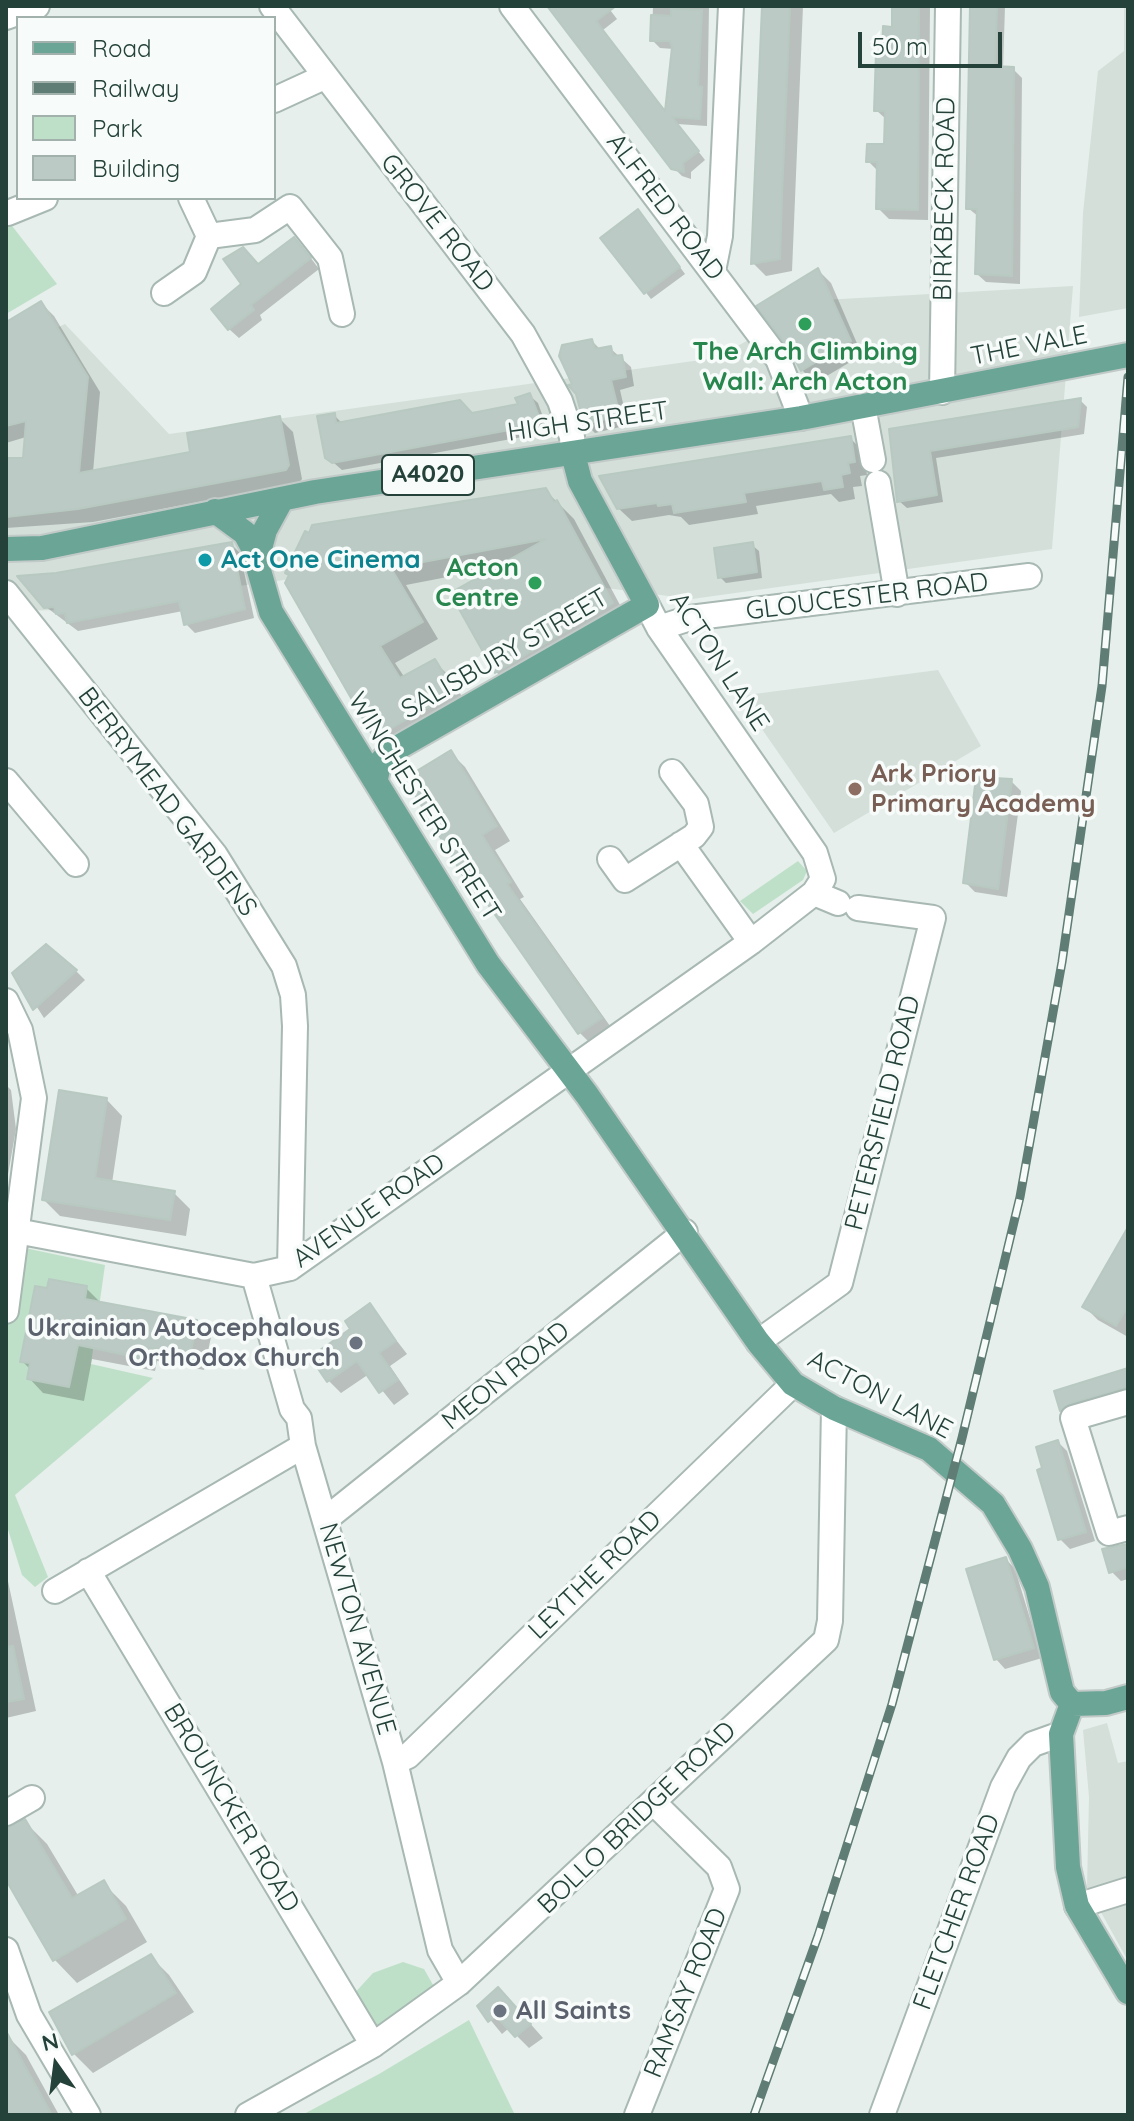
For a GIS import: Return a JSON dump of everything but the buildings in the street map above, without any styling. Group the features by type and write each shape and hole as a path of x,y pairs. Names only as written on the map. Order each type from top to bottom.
{"main road":[{"name":"THE VALE","path":"942,392 1128,355"},
{"name":"HIGH STREET","path":"6,549 42,548 282,499 801,418 942,392"},
{"name":"ACTON LANE","path":"573,454 580,481 647,605"},
{"path":"257,560 265,530 282,499"},
{"name":"WINCHESTER STREET","path":"215,511 245,533 257,560 271,612 488,964 568,1071"},
{"name":"SALISBURY STREET","path":"376,779 379,764 390,752 647,605"},
{"name":"SALISBURY STREET","path":"352,745 367,755 390,752"},
{"name":"ACTON LANE","path":"568,1071 685,1232 758,1342 793,1384 834,1408 929,1449 993,1504 1020,1549 1037,1587 1062,1692 1072,1704"},
{"path":"1128,1697 1106,1703 1072,1704 1061,1734 1068,1867 1077,1906 1128,1992"}],"street":[{"path":"6,17 37,6"},
{"name":"GROVE ROAD","path":"272,6 523,334 560,401 572,437 573,454"},
{"name":"ALFRED ROAD","path":"512,6 778,359 801,418"},
{"path":"713,271 720,236 731,6"},
{"name":"BIRKBECK ROAD","path":"942,392 948,6"},
{"path":"276,99 324,77"},
{"path":"8,213 40,200"},
{"path":"164,293 194,272 209,236 192,200"},
{"path":"209,236 255,230 290,207 330,258 342,314"},
{"path":"863,406 897,594"},
{"name":"GLOUCESTER ROAD","path":"659,628 690,618 1029,576"},
{"name":"BERRYMEAD GARDENS","path":"6,593 215,855 284,966 293,995 295,1026 290,1268"},
{"name":"ACTON LANE","path":"647,605 659,628 815,853 823,879 814,893"},
{"path":"610,859 625,880 681,844 701,827 700,814 672,772"},
{"path":"6,781 76,864"},
{"path":"681,844 751,942"},
{"path":"568,1071 751,942 814,893"},
{"name":"PETERSFIELD ROAD","path":"758,1342 840,1283 933,918 848,905 814,893"},
{"path":"6,1001 34,1098 11,1230 6,1311"},
{"name":"AVENUE ROAD","path":"11,1230 254,1276 290,1268 568,1071"},
{"name":"MEON ROAD","path":"326,1519 685,1232"},
{"name":"NEWTON AVENUE","path":"254,1276 292,1409 299,1418 303,1446 395,1762 440,1950 459,1983"},
{"name":"LEYTHE ROAD","path":"395,1762 408,1756 793,1384"},
{"path":"1128,1402 1073,1418 1109,1533 1128,1528"},
{"name":"BOLLO BRIDGE ROAD","path":"248,2115 373,2045 459,1983 826,1640 830,1621 834,1408"},
{"path":"55,1591 303,1446"},
{"name":"BROUNCKER ROAD","path":"88,1571 373,2045"},
{"name":"FLETCHER ROAD","path":"882,2115 1003,1787 1019,1758 1033,1744 1061,1734"},
{"path":"6,1813 32,1798"},
{"name":"RAMSAY ROAD","path":"637,2115 727,1889 719,1867 653,1802"},
{"path":"1077,1906 1128,1890"},
{"path":"6,1950 29,2015 88,2115"}],"shaded area":[{"path":"1124,6 1128,6 1128,308 1079,317 1083,213 1098,71 1124,51"},
{"path":"1073,286 1052,549 692,599 598,587 379,715 306,577 61,610 6,611 6,352 65,324 169,434 715,358 823,300"},
{"name":"Ark Priory Primary Academy","path":"938,670 981,746 834,833 739,696"},
{"path":"1107,1723 1118,1763 1128,1761 1128,1961 1087,1887 1089,1797 1083,1730"}],"green space":[{"path":"6,218 57,284 6,314"},
{"path":"798,861 807,871 803,880 753,914 740,901"},
{"path":"6,1244 105,1265 91,1364 153,1378 15,1495 48,1577 35,1587 22,1575 6,1523"},
{"path":"403,1962 424,1969 436,1990 373,2033 351,1997 373,1973"},
{"path":"469,2020 515,2115 302,2115 379,2074"}],"railway":[{"path":"754,2115 818,1936 892,1704 962,1438 1020,1197 1062,962 1102,686 1128,377"}],"place":[{"name":"The Arch Climbing Wall: Arch Acton","path":"805,324"},
{"name":"Act One Cinema","path":"205,560"},
{"name":"Acton Centre","path":"535,583"},
{"name":"Ark Priory Primary Academy","path":"855,789"},
{"name":"Ukrainian Autocephalous Orthodox Church","path":"356,1343"},
{"name":"All Saints","path":"500,2011"}]}
